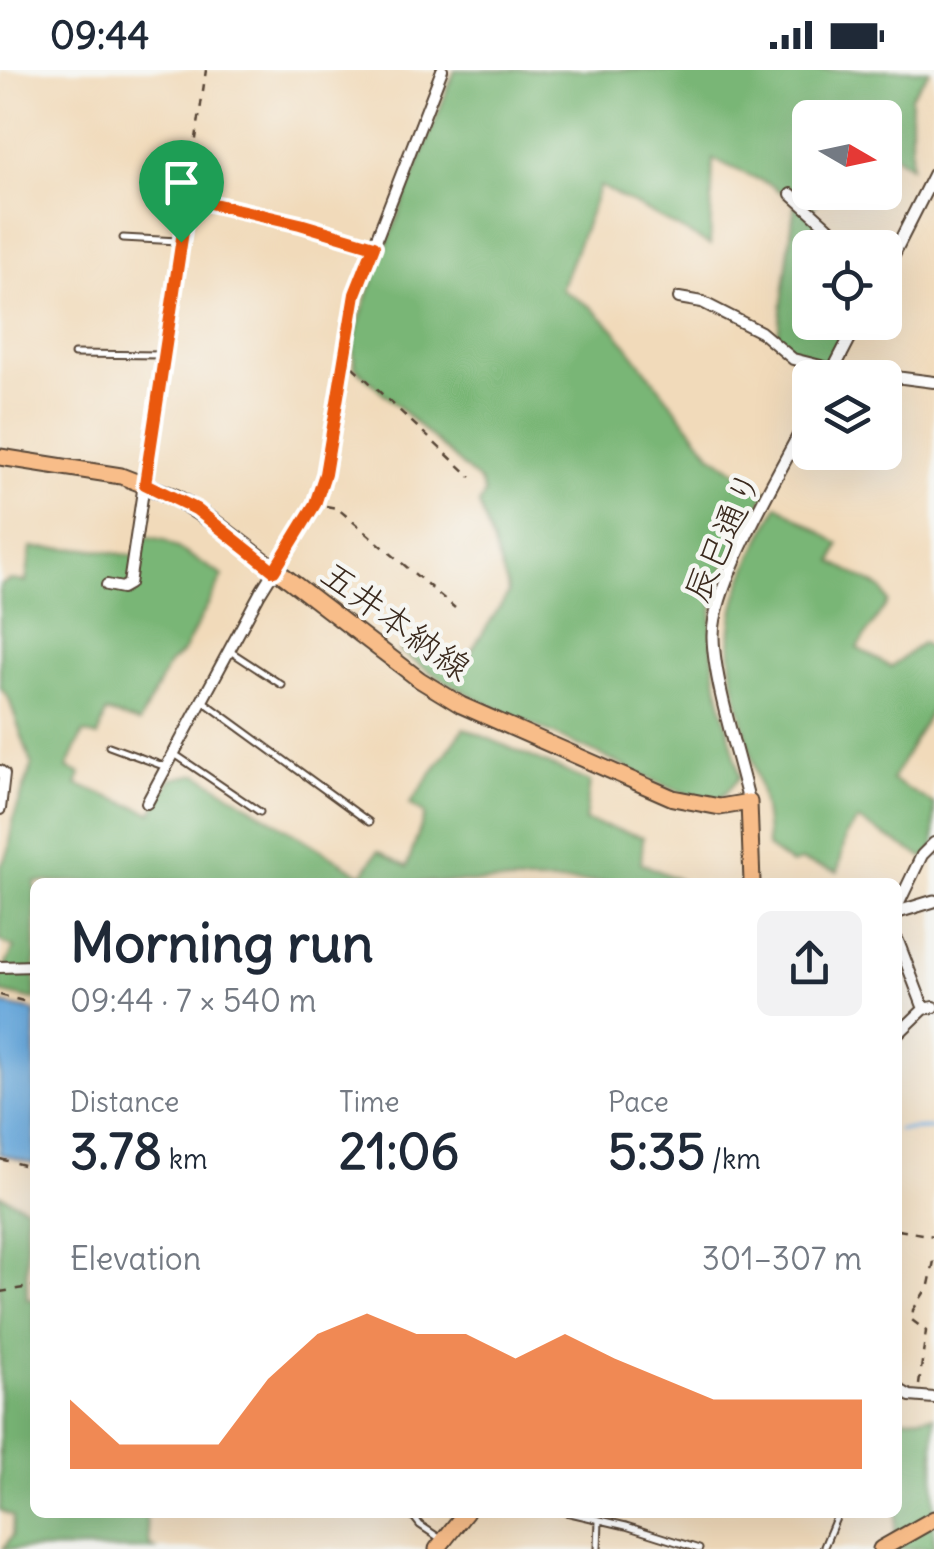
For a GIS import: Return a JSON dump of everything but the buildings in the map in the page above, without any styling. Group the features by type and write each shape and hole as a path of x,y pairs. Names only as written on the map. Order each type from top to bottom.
{"main road":[{"name":"五井本納線","path":"0,458 92,471 145,484 196,509 420,680 461,705 674,798 720,807 750,802"},
{"path":"750,802 752,878"},
{"path":"440,1545 461,1518"},
{"path":"882,1549 934,1518"}],"street":[{"path":"148,803 229,650 315,504 325,474 355,294 442,70"},
{"path":"902,237 934,174"},
{"path":"791,194 831,230"},
{"path":"107,586 122,588 129,584 188,198"},
{"path":"680,298 702,302 761,332 796,360"},
{"path":"902,379 934,382"},
{"name":"辰巳通り","path":"750,802 714,652 714,620 723,587 792,450"},
{"path":"0,771 4,774 0,809"},
{"path":"902,899 922,855 934,843"},
{"path":"902,907 934,902"},
{"path":"902,951 929,1008 902,1031"},
{"path":"0,967 30,966"},
{"path":"902,1390 934,1398"}],"lane":[{"path":"123,238 181,242"},
{"path":"74,354 164,355"},
{"path":"229,650 282,684"},
{"path":"203,701 368,822"},
{"path":"109,746 166,767"},
{"path":"173,753 260,812"},
{"path":"414,1518 440,1545"},
{"path":"591,1518 699,1549"},
{"path":"822,1549 836,1518"},
{"path":"598,1549 599,1520"}],"path":[{"path":"206,70 188,198 374,246"},
{"path":"344,360 471,477"},
{"path":"315,504 338,508 456,608"},
{"path":"0,995 30,1003"},
{"path":"0,1159 30,1167"},
{"path":"902,1231 934,1236"},
{"path":"918,1396 926,1331 912,1320 913,1310 929,1285 934,1261"},
{"path":"0,1292 30,1287"}],"green space":[{"path":"455,70 930,70 911,96 911,167 902,160 902,100 792,100 792,200 771,185 713,159 710,245 600,186 561,289 591,307 614,329 711,454 767,492 729,558 713,605 716,679 740,777 720,799 675,790 525,722 399,651 411,643 456,675 508,594 479,504 485,494 481,483 355,367 357,329"},
{"path":"794,210 812,210 809,214 828,230 792,230 792,340 844,340 834,360 804,360 795,357 778,335"},
{"path":"778,505 839,544 833,562 882,589 888,602 857,648 891,667 922,643 934,650 934,705 892,780 934,804 934,849 924,858 858,820 846,835 838,872 801,861 791,864 767,847 760,790 730,648 739,589"},
{"path":"145,536 164,540 223,576 183,652 169,664 139,723 106,712 98,737 83,733 67,768 81,774 77,785 152,813 171,779 198,774 362,875 378,851 407,867 425,814 410,804 464,728 590,782 585,821 643,837 641,863 674,878 30,878 30,999 0,992 0,977 14,948 0,941 0,868 9,850 14,817 32,765 9,699 0,687 0,585 11,580 26,582 31,548 91,549 139,557"},
{"path":"0,1195 26,1207 30,1518 146,1518 150,1546 155,1549 3,1549 12,1536 13,1517 0,1510"},
{"path":"934,1416 934,1549 893,1549 896,1518 902,1518 902,1419"}],"water":[{"path":"0,1004 30,1010 30,1163 0,1154"}],"waterway":[{"path":"902,1130 934,1128"}],"route":[{"path":"188,198 374,246 355,294 325,474 315,504 274,571 196,509 145,484 181,242 188,198"}]}
